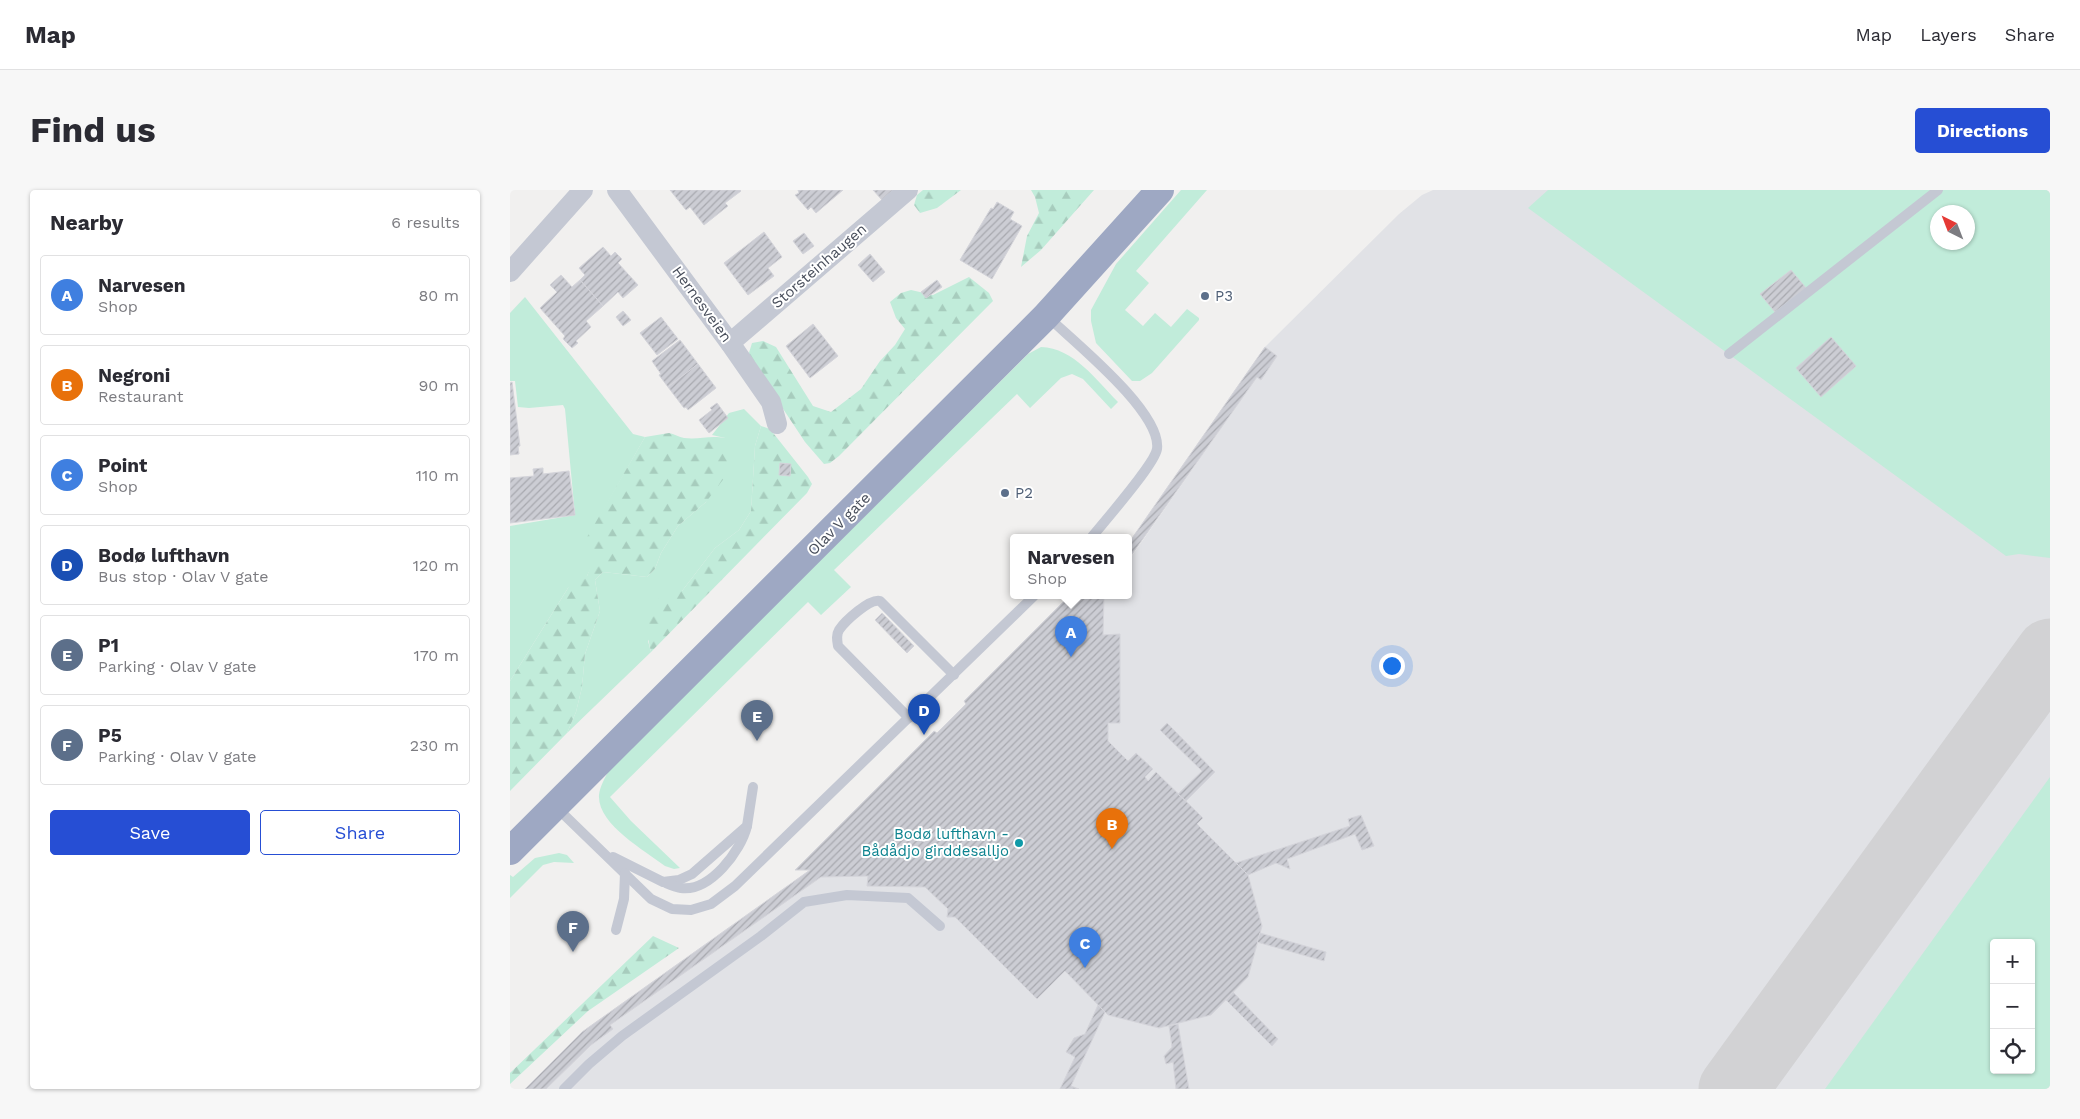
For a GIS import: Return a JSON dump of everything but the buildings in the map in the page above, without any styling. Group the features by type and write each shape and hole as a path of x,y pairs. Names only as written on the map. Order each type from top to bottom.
{"highway":[{"name":"Olav V gate","path":"510,851 1046,316 1160,190"}],"street":[{"path":"510,272 583,190"},
{"name":"Hernesveien","path":"617,190 730,343 770,402 777,424"},
{"name":"Storsteinhaugen","path":"730,343 908,190"}],"lane":[{"path":"1729,354 1938,190"},
{"path":"1046,316 1117,382 1140,407 1151,424 1156,438 1157,450 1148,467 1094,534"},
{"path":"555,806 651,899 672,908 691,910 711,904 735,886 1031,599"},
{"path":"909,718 838,646 836,638 839,630 868,603 876,600 880,601 954,675"},
{"path":"604,852 663,882 682,888 702,885 735,855 744,838 753,787"},
{"path":"663,882 680,880 692,874 747,826"},
{"path":"616,930 624,899 625,873"},
{"path":"564,1089 589,1064 622,1036 761,936 804,902 847,895 908,898 940,926"}],"shaded area":[{"name":"Bodø lufthavn - Bådådjo girddesalljo","path":"1433,190 2050,190 2050,1089 546,1089 591,1045 613,1029 610,1025 821,877 868,876 868,886 925,887 948,909 947,917 955,917 1037,999 1065,971 1108,1015 1159,1028 1211,1015 1248,977 1262,926 1248,875 1197,824 1202,818 1157,773 1148,781 1145,777 1152,769 1136,753 1128,761 1108,741 1108,723 1120,723 1120,635 1103,635 1102,599 1132,599 1132,556 1257,377 1261,380 1277,356 1265,347 1399,214 1422,195"}],"green space":[{"path":"923,190 961,190 937,208 920,213 914,205 917,195"},
{"path":"1031,190 1094,190 1041,250 1021,267 1027,236 1039,213"},
{"path":"1181,190 1207,190 1136,271 1149,283 1125,310 1143,326 1155,313 1171,327 1187,309 1199,320 1152,373 1140,381 1132,381 1096,343 1091,321 1091,310 1116,264"},
{"path":"1548,190 2050,190 2050,558 2019,554 2006,556 1528,208"},
{"path":"969,277 989,293 993,301 839,456 830,463 824,464 805,442 748,356 752,343 763,341 776,347 813,406 831,412 861,389 905,329 896,318 890,302 901,293 911,290 933,295"},
{"path":"525,297 633,434 645,437 584,544 593,563 587,576 568,588 510,681 510,526 575,515 565,409 563,405 518,407 515,381 510,381 510,313"},
{"path":"1041,347 1064,353 1074,359 1093,375 1118,402 1111,409 1083,379 1072,374 1061,378 1030,408 1017,394 834,570 851,587 821,615 808,602 610,797 631,821 680,868 674,869 665,866 623,835 613,826 600,806 599,795 609,770 1028,354"},
{"path":"744,409 761,426 755,446 751,511 739,530 715,548 682,591 648,641 651,652 567,733 576,712 582,687 585,654 600,611 595,580 603,572 647,577 655,569 661,553 678,526 706,502 725,438 712,435 729,413"},
{"path":"761,426 770,429 812,484 807,493 651,652 648,628 650,615 657,601 662,594 682,591 715,548 739,530 751,511 755,446"},
{"path":"669,433 684,438 725,438 730,449 732,468 706,502 678,526 661,553 655,569 647,577 603,572 595,580 600,611 585,654 582,687 576,712 567,733 510,791 510,681 568,588 577,577 587,576 592,563 583,544 645,437"},
{"path":"2050,777 2050,1089 1825,1089"},
{"path":"559,853 567,855 574,863 554,862 543,865 510,898 510,875 513,877 535,858"},
{"path":"653,936 679,948 588,1011 510,1084 510,1073"}],"taxiway":[{"path":"1733,1089 2050,653"}],"place":[{"name":"P3","path":"1205,296"},
{"name":"P2","path":"1005,493"},
{"name":"Narvesen","path":"1071,657"},
{"name":"Bodø lufthavn","path":"924,735"},
{"name":"P1","path":"757,741"},
{"name":"Bodø lufthavn - Bådådjo girddesalljo","path":"1019,843"},
{"name":"Negroni","path":"1112,849"},
{"name":"P5","path":"573,952"},
{"name":"Point","path":"1085,968"}]}
